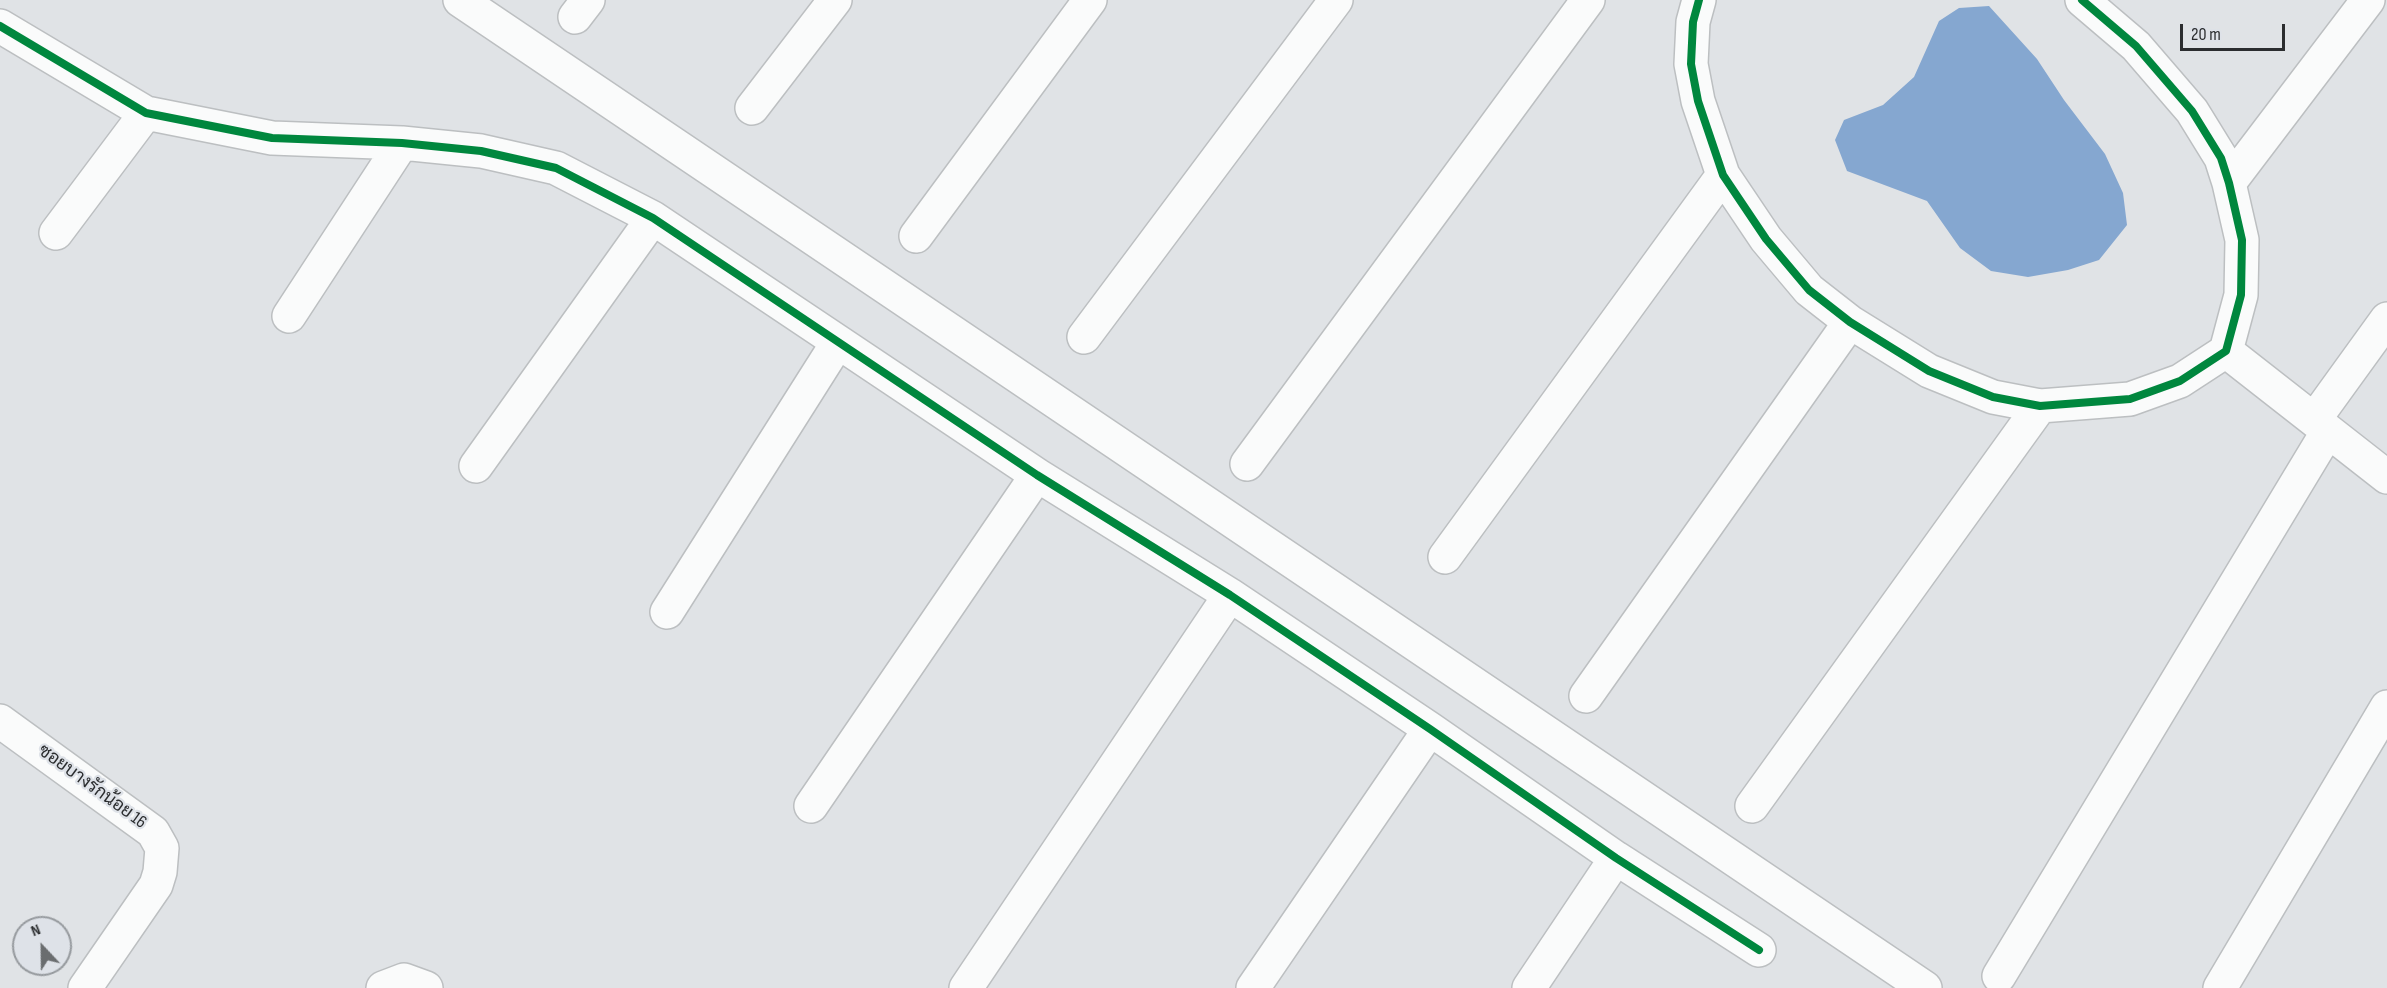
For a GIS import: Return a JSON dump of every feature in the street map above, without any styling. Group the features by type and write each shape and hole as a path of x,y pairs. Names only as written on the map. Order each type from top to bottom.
{"street":[{"path":"460,0 1925,988"},
{"path":"752,108 835,0"},
{"path":"916,236 1090,0"},
{"path":"1084,337 1336,0"},
{"path":"1247,464 1588,0"},
{"path":"1700,0 1693,22 1691,64 1698,100 1723,175 1766,239 1809,290 1850,322 1929,371 1993,397 2040,406 2130,399 2180,381 2226,351 2241,295 2242,240 2221,158 2192,111 2136,46 2095,4"},
{"path":"2229,183 2368,0"},
{"path":"0,26 146,113 272,138 402,143 481,152 556,168 652,218 1037,475 1230,595 1430,729 1616,858 1759,950"},
{"path":"56,233 146,113"},
{"path":"289,315 402,143"},
{"path":"1445,556 1723,175"},
{"path":"476,466 652,218"},
{"path":"2000,976 2321,425 2387,319"},
{"path":"1586,696 1850,322"},
{"path":"667,612 838,342"},
{"path":"2226,351 2387,477"},
{"path":"1752,806 2040,406"},
{"path":"811,806 1037,475"},
{"path":"966,988 1230,595"},
{"path":"2220,988 2387,707"},
{"name":"ซอยบางรักน้อย 16","path":"0,721 153,832 162,848 160,872 156,885 85,988"},
{"path":"1253,988 1430,729"},
{"path":"1529,988 1616,858"},
{"path":"383,988 404,980 426,988"}],"water":[{"path":"1989,6 2037,59 2064,100 2105,154 2123,193 2127,225 2099,260 2068,270 2028,277 1991,271 1960,248 1927,201 1847,171 1835,140 1844,120 1883,105 1914,77 1939,21 1959,8"}],"cycle path":[{"path":"1699,0 1693,22 1691,64 1698,101 1723,175 1766,239 1809,290 1850,322 1929,371 1993,397 2040,406 2130,399 2180,381 2226,351 2241,295 2242,240 2221,158 2192,111 2136,46 2082,0"},
{"path":"0,26 146,113 272,138 402,143 481,151 556,168 653,218 1037,475 1230,595 1430,729 1616,858 1759,950"}]}
